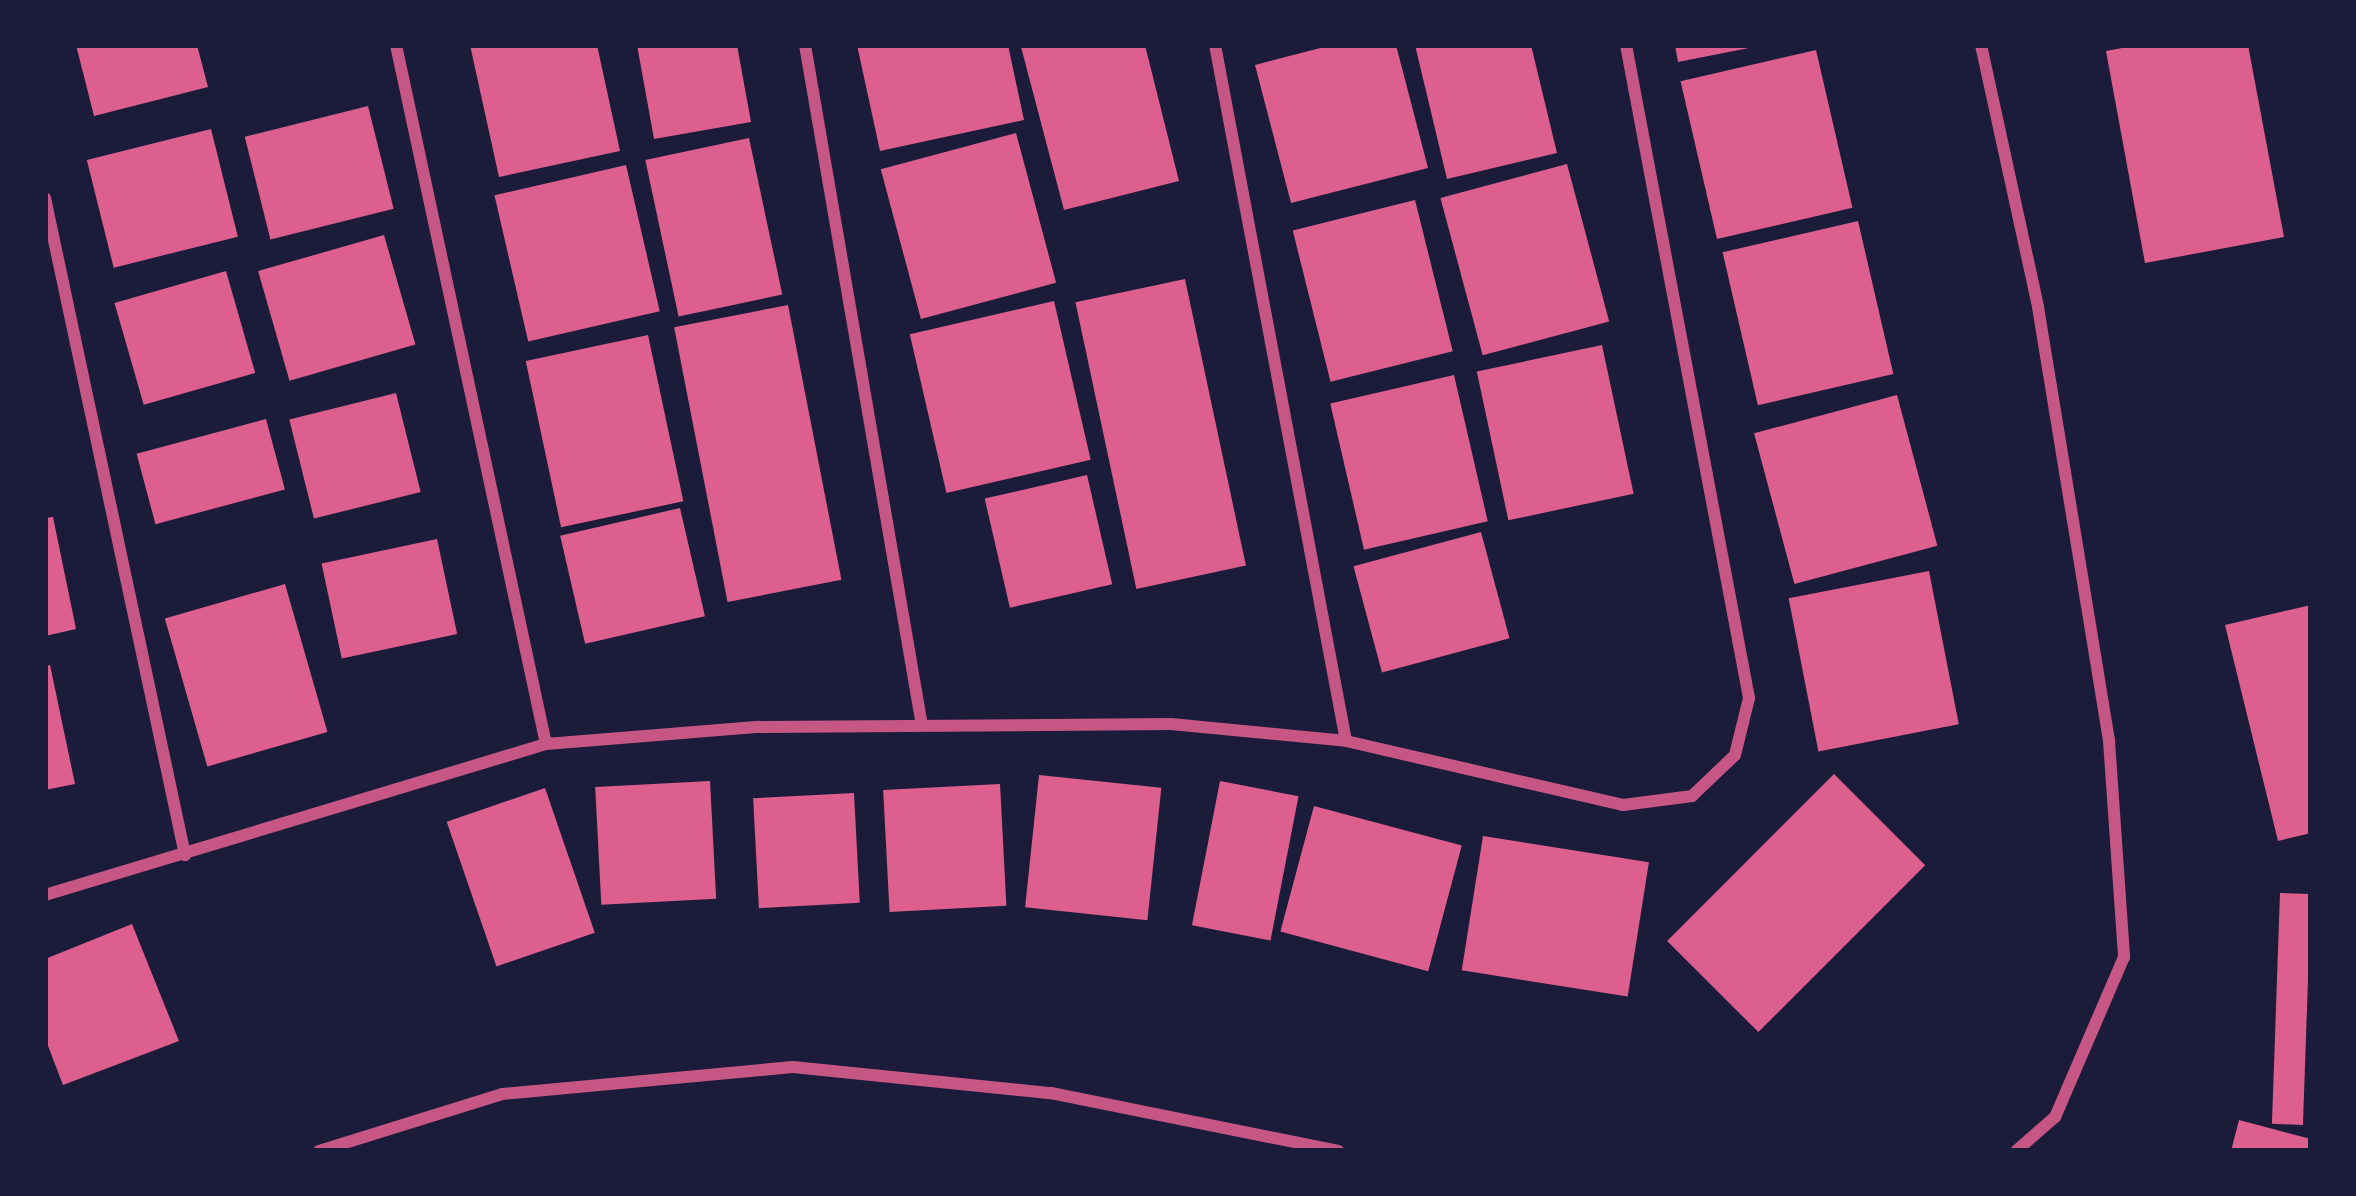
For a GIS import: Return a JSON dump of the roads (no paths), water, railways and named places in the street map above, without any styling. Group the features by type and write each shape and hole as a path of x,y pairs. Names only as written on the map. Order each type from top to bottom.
{"street":[{"path":"396,45 546,744"},
{"path":"805,45 922,720"},
{"path":"1215,45 1346,742"},
{"path":"45,895 546,744 922,720 1171,724 1346,742 1623,805 1692,796 1736,755 1749,698 1626,45"},
{"path":"1981,45 2038,307 2109,741 2124,957 2055,1117 2016,1151"},
{"path":"45,198 185,855"},
{"path":"319,1151 502,1094 793,1067 1051,1093 1338,1151"}]}
